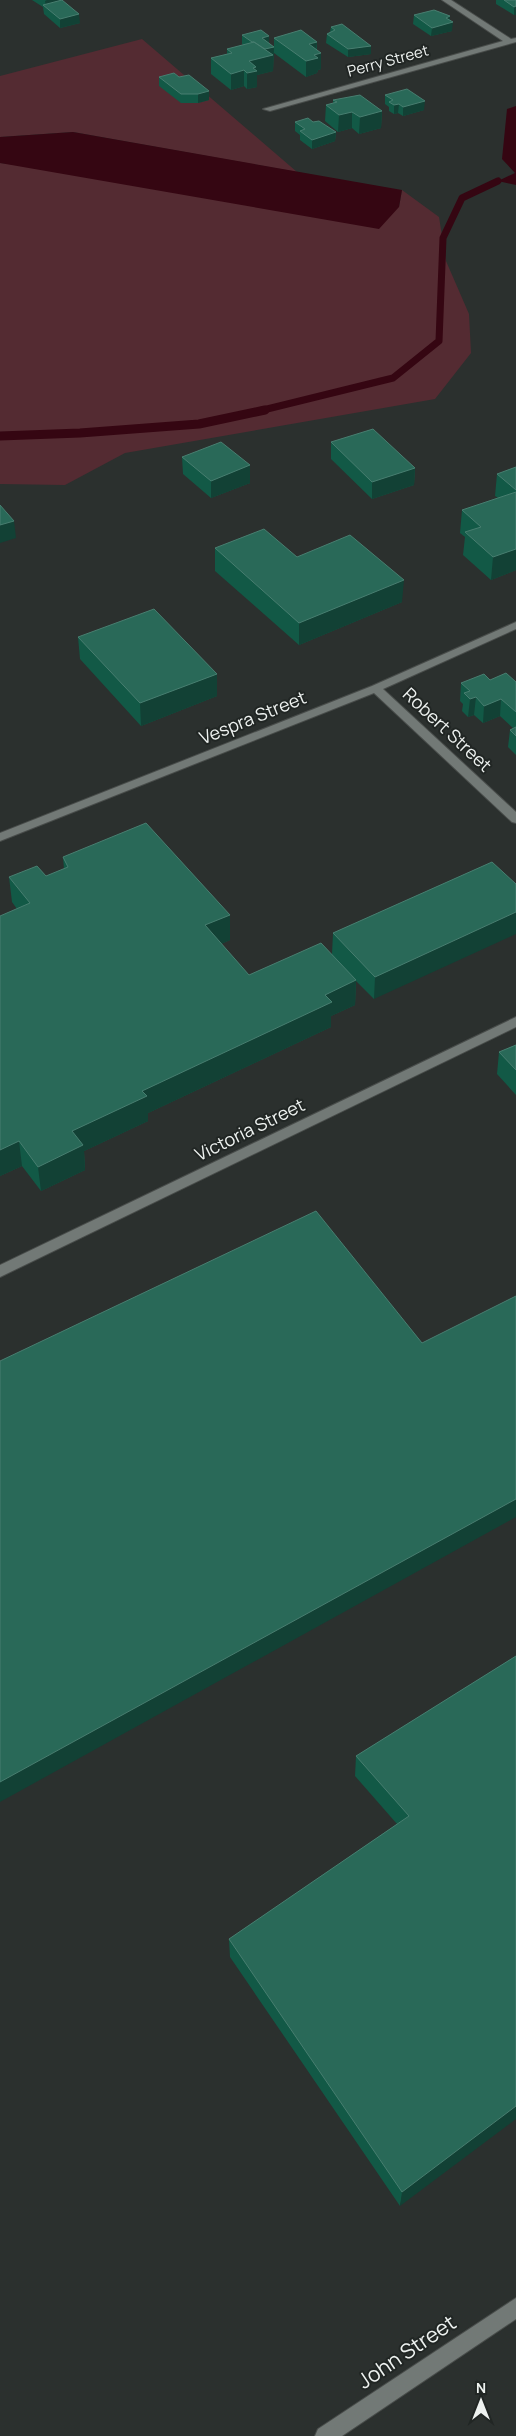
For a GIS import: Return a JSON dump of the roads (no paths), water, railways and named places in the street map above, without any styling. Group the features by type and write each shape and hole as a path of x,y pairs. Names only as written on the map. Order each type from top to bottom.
{"street":[{"path":"446,0 513,41"},
{"name":"Perry Street","path":"267,109 513,41"},
{"name":"Vespra Street","path":"0,837 376,688 516,625"},
{"name":"Robert Street","path":"376,688 516,818"},
{"name":"Victoria Street","path":"0,1271 516,1022"},
{"name":"John Street","path":"325,2436 516,2308"}],"waterway":[{"path":"259,411 393,378 439,341 443,238 462,198 498,181"},
{"path":"0,436 80,433 199,424 265,410"}]}
